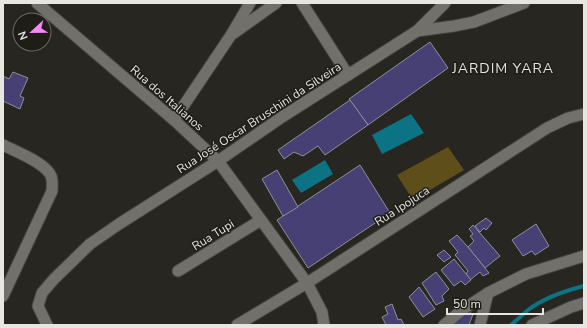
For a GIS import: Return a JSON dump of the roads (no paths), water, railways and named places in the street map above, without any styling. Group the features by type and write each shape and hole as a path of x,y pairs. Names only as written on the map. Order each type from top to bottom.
{"street":[{"name":"Rua dos Italianos","path":"37,3 174,120 218,161 307,283 322,312 324,325"},
{"path":"174,120 231,35 250,3"},
{"path":"231,35 276,3"},
{"path":"302,3 348,75"},
{"path":"417,31 445,3"},
{"name":"Rua José Oscar Bruschini da Silveira","path":"46,325 38,306 42,293 54,279 90,244 119,224 218,161 282,117 417,31 474,22 524,3"},
{"name":"Rua Ipojuca","path":"237,325 307,283 547,128 568,118 584,114"},
{"path":"3,145 41,164 48,170 51,177 52,191 3,296"},
{"name":"Rua Tupi","path":"178,272 260,220"},
{"path":"444,325 462,310 488,293 526,274 583,257"},
{"path":"480,325 488,293"},
{"path":"532,325 571,307 584,303"}],"water":[{"path":"411,114 424,133 382,154 372,135"},
{"path":"325,160 333,174 301,193 292,180"}],"waterway":[{"path":"511,325 528,310 547,298 584,286"}],"district":[{"name":"JARDIM YARA","path":"503,68"}]}
